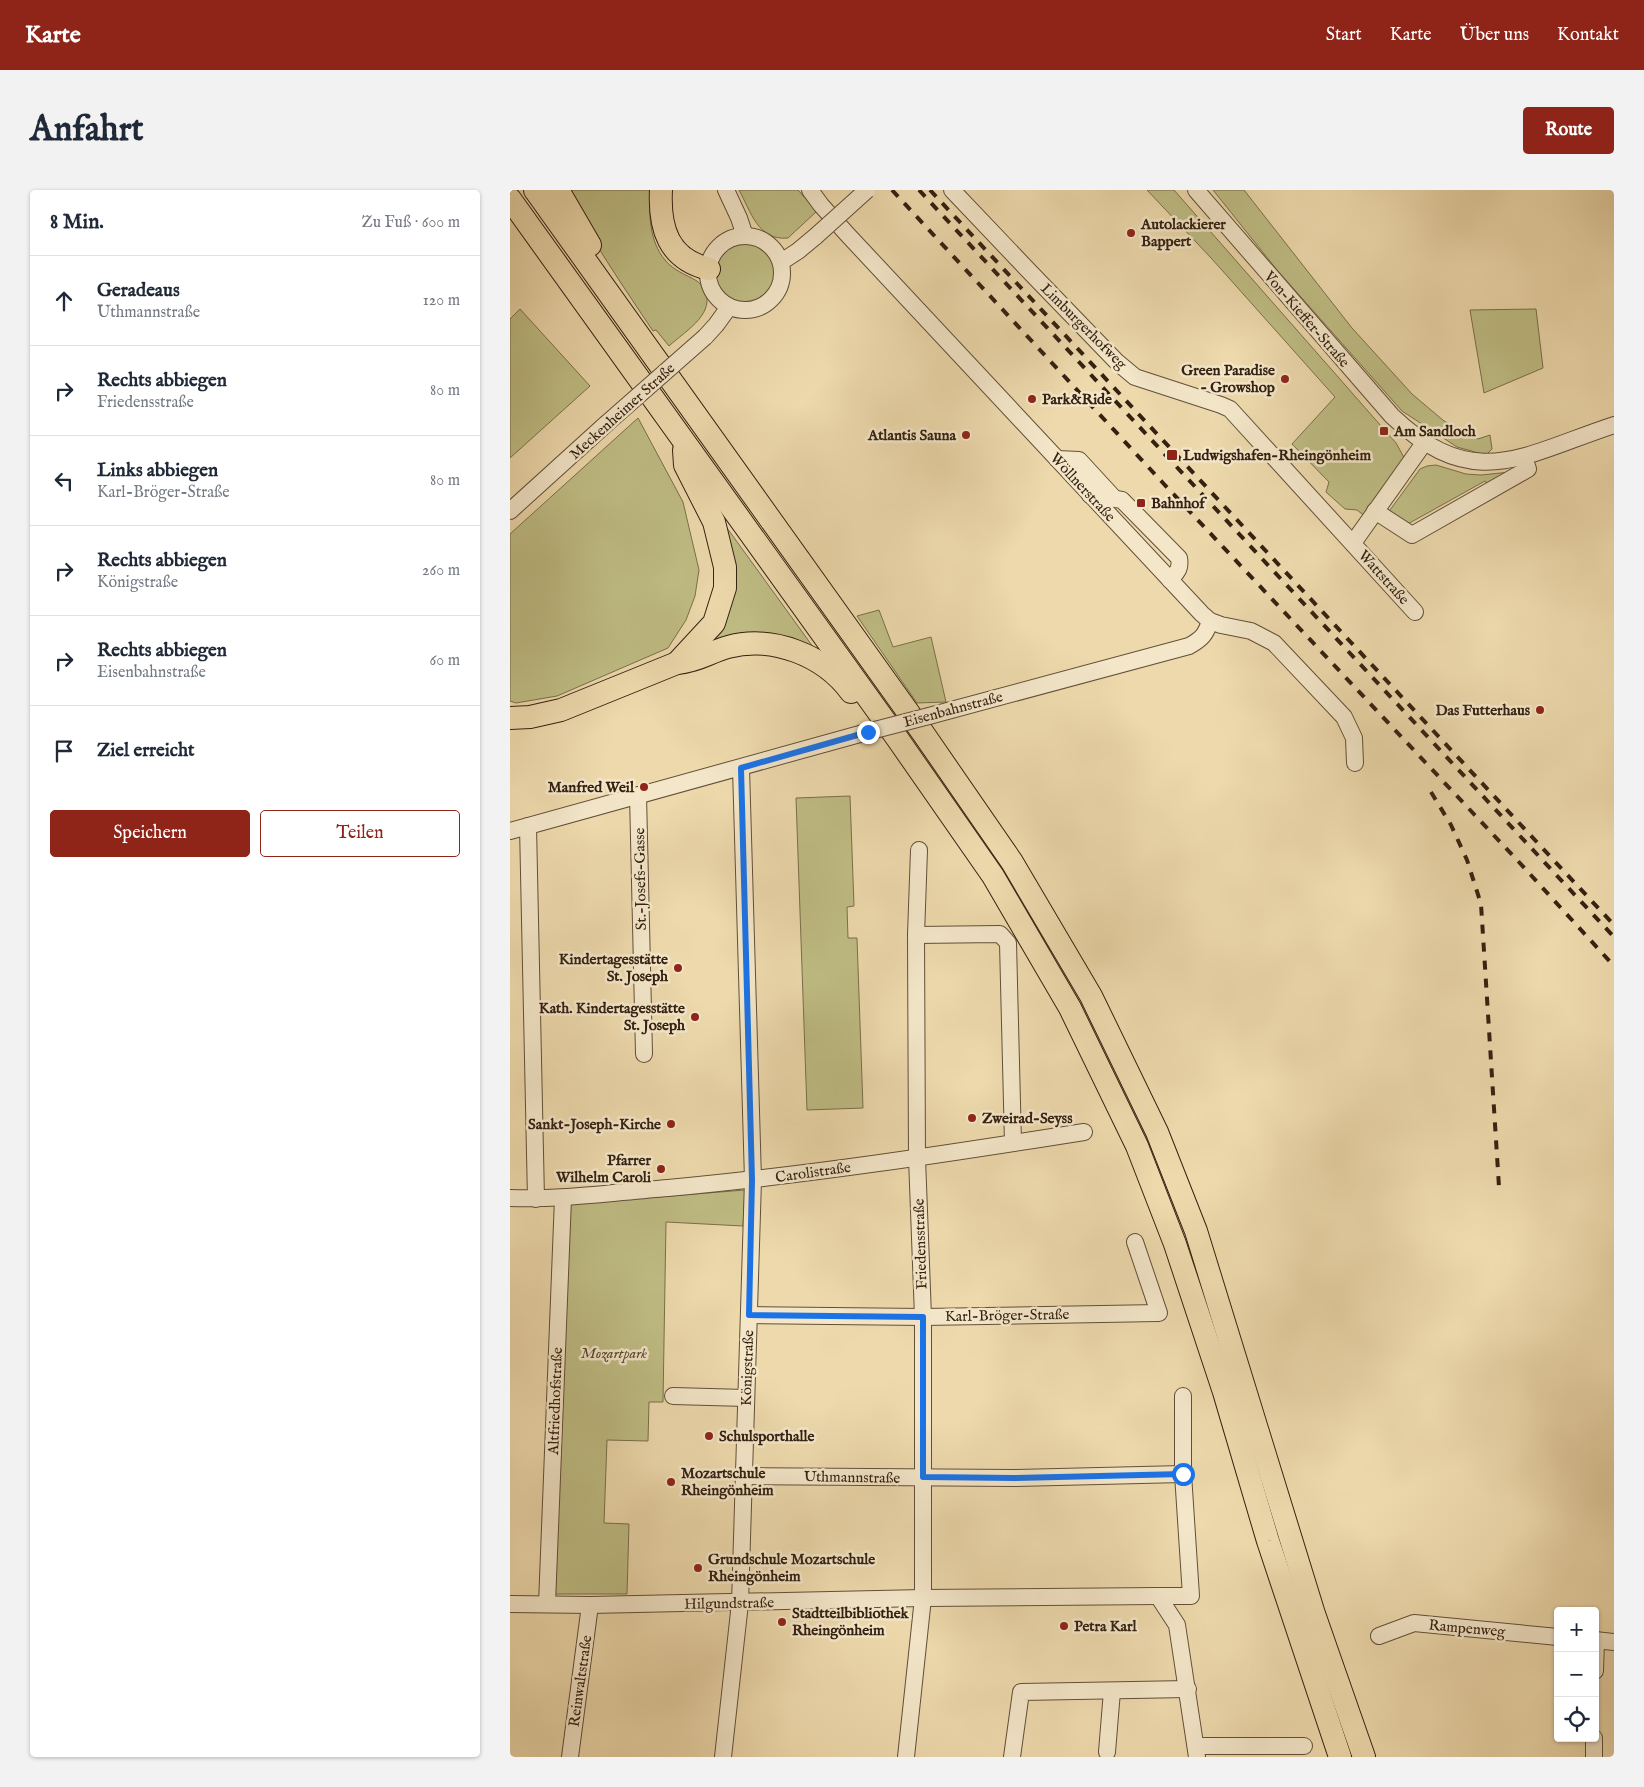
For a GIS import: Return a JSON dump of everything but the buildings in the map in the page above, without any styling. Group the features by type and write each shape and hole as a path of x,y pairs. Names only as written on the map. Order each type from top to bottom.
{"highway":[{"path":"534,190 923,733 1002,847 1092,996 1157,1132 1196,1231 1314,1614 1364,1757"},
{"path":"558,190 600,261 600,281"},
{"path":"661,190 660,206 669,244 692,263 709,269"},
{"path":"510,199 897,738 993,876 1070,1008 1137,1146 1175,1244 1224,1392 1271,1550 1340,1757"},
{"path":"677,663 714,623 725,588 725,566 714,522 685,465 683,439"},
{"path":"510,718 530,718 561,710 677,663 690,662 708,654 743,644 777,646 794,650 817,662 842,680 870,718 897,738"}],"street":[{"path":"726,190 740,218 745,236"},
{"name":"Wöllnerstraße","path":"810,190 834,219 1090,495 1210,621"},
{"path":"781,262 816,236 867,190"},
{"name":"Limburgerhofweg","path":"952,190 1117,362 1135,377 1230,409 1301,489 1353,543"},
{"name":"Von-Kieffer-Straße","path":"1196,190 1392,416 1424,443 1445,454 1476,462 1504,461 1524,457 1614,425"},
{"path":"745,236 753,236 765,241 776,252 781,262 782,270 780,285 769,302 756,309 741,310 722,302 713,291 710,285 709,269 713,255 722,244 733,238 745,236"},
{"name":"Meckenheimer Straße","path":"510,511 705,337 729,306"},
{"path":"1353,543 1424,443"},
{"path":"1375,511 1412,535 1528,469 1524,457"},
{"path":"1057,459 1079,460 1114,498"},
{"path":"1090,495 1122,500 1179,558 1180,566 1170,580"},
{"name":"Wattstraße","path":"1353,543 1415,612"},
{"path":"1210,621 1252,631 1274,643 1344,717 1354,738 1356,763"},
{"name":"Eisenbahnstraße","path":"510,831 1189,646 1200,640 1207,631 1210,621"},
{"name":"Königstraße","path":"723,1757 740,1603 752,1180 741,768"},
{"name":"St.-Josefs-Gasse","path":"638,795 644,1054"},
{"path":"528,826 536,1199"},
{"name":"Friedensstraße","path":"906,1757 922,1598 923,1317 917,1158 916,935 919,850"},
{"path":"916,935 1000,934 1008,943 1013,1143"},
{"name":"Carolistraße","path":"510,1198 563,1198 752,1180 917,1158 1084,1132"},
{"name":"Altfriedhofstraße","path":"547,1604 563,1198"},
{"name":"Karl-Bröger-Straße","path":"749,1315 923,1317 1159,1313 1135,1242"},
{"path":"673,1396 746,1398"},
{"path":"1182,1396 1183,1474"},
{"name":"Hilgundstraße","path":"510,1604 590,1605 922,1598 1191,1596 1183,1474"},
{"name":"Uthmannstraße","path":"743,1476 1024,1478 1183,1474"},
{"path":"1158,1596 1177,1625 1196,1751 1304,1746"},
{"name":"Reinwaltstraße","path":"570,1757 590,1605"},
{"name":"Rampenweg","path":"1379,1636 1414,1624 1554,1637"},
{"path":"1599,1640 1614,1642"},
{"path":"1012,1757 1021,1692 1188,1689"},
{"path":"1107,1752 1112,1690"},
{"path":"1594,1742 1594,1757"}],"green space":[{"path":"565,190 650,190 651,227 660,253 672,267 700,283 706,293 707,301 705,309 696,323 669,346 656,330 653,331 596,244"},
{"path":"739,190 798,190 817,211 788,238 778,238 762,230 752,216"},
{"path":"1147,190 1174,190 1396,443 1406,461 1366,517 1357,510 1345,509 1326,492 1329,482 1292,444 1335,397 1212,259"},
{"path":"1213,190 1244,190 1352,328 1412,394 1444,421 1478,439 1490,435 1492,449 1486,455 1457,447 1402,411 1277,270"},
{"path":"745,236 766,242 776,252 782,273 776,294 766,304 745,310 724,304 714,294 708,273 714,252 724,242"},
{"path":"520,309 590,386 510,458 510,319"},
{"path":"1536,309 1543,368 1484,393 1470,310"},
{"path":"638,418 683,502 699,570 695,596 686,620 668,648 557,696 516,703 510,701 510,534"},
{"path":"1436,465 1466,474 1481,475 1510,472 1491,490 1485,481 1406,525 1390,516 1390,510 1420,469"},
{"path":"722,521 816,651 702,650 714,632"},
{"path":"879,610 893,647 931,637 946,702 917,703 857,616"},
{"path":"850,796 854,906 847,907 848,938 857,938 863,1108 807,1110 796,798"},
{"name":"Mozartpark","path":"745,1190 743,1226 666,1222 663,1402 649,1402 648,1441 607,1440 604,1523 629,1524 627,1594 554,1594 570,1204"}],"railway":[{"path":"892,190 1614,966"},
{"path":"919,190 1614,937"},
{"path":"930,190 1614,925"},
{"path":"1431,792 1451,825 1467,860 1481,904 1499,1187"}],"place":[{"name":"Autolackierer Bappert","path":"1131,233"},
{"name":"Green Paradise - Growshop","path":"1285,379"},
{"name":"Park&Ride","path":"1032,399"},
{"name":"Am Sandloch","path":"1384,431"},
{"name":"Atlantis Sauna","path":"966,435"},
{"name":"Ludwigshafen-Rheingönheim","path":"1172,455"},
{"name":"Bahnhof","path":"1141,503"},
{"name":"Das Futterhaus","path":"1540,710"},
{"name":"Manfred Weil","path":"644,787"},
{"name":"Kindertagesstätte St. Joseph","path":"678,968"},
{"name":"Kath. Kindertagesstätte St. Joseph","path":"695,1017"},
{"name":"Zweirad-Seyss","path":"972,1118"},
{"name":"Sankt-Joseph-Kirche","path":"671,1124"},
{"name":"Pfarrer Wilhelm Caroli","path":"661,1169"},
{"name":"Schulsporthalle","path":"709,1436"},
{"name":"Mozartschule Rheingönheim","path":"671,1482"},
{"name":"Grundschule Mozartschule Rheingönheim","path":"698,1568"},
{"name":"Stadtteilbibliothek Rheingönheim","path":"782,1622"},
{"name":"Petra Karl","path":"1064,1626"}],"route":[{"path":"868,732 741,768 752,1180 749,1315 923,1317 923,1477 1014,1478 1183,1474"}]}
